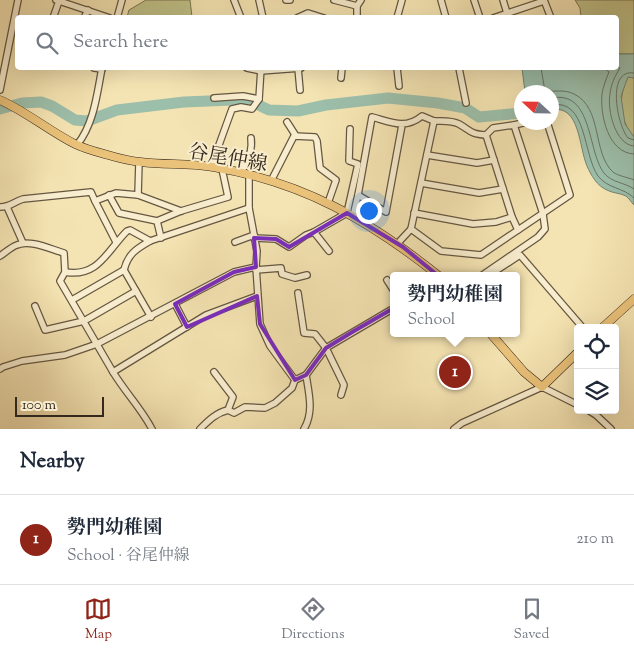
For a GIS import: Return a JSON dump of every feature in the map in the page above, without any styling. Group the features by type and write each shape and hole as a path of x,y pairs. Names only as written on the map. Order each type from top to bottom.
{"main road":[{"name":"谷尾仲線","path":"3,101 77,145 107,155 138,162 211,167 245,173 292,187 350,214 398,244 434,272"},
{"path":"606,324 634,299"},
{"path":"493,337 524,372 542,387 574,356"}],"street":[{"path":"0,90 18,0"},
{"path":"54,15 57,0 102,15"},
{"path":"118,15 122,0"},
{"path":"234,0 240,15"},
{"path":"259,0 262,15"},
{"path":"334,0 359,3"},
{"path":"398,15 402,0"},
{"path":"441,0 445,15"},
{"path":"474,0 479,15"},
{"path":"503,0 507,13"},
{"path":"501,15 544,0 550,15"},
{"path":"86,15 88,10"},
{"path":"77,145 86,135 102,70"},
{"path":"211,167 232,109 241,107 252,109 259,99 261,70"},
{"path":"297,70 300,90"},
{"path":"342,70 342,78"},
{"path":"397,70 399,86"},
{"path":"460,70 466,103"},
{"path":"214,98 243,96 259,99"},
{"path":"235,242 254,236 276,239 289,247 306,235 350,214 358,195 372,117 402,125 414,123 422,116 434,122 442,120 458,123 467,131 486,135 494,128 514,125"},
{"path":"287,122 296,136"},
{"path":"398,244 411,229 434,122"},
{"path":"358,195 386,212 402,125"},
{"path":"350,129 349,161 358,164 350,214"},
{"path":"488,272 538,237 545,229 543,214 516,130"},
{"path":"411,229 441,251 481,255 570,195 550,130"},
{"path":"486,135 512,218 518,230"},
{"path":"271,181 294,136 315,137 320,168 336,180 328,203"},
{"path":"251,138 251,153 243,166 257,251 257,296 260,324 270,346 295,380"},
{"path":"427,155 477,163 494,160"},
{"path":"138,162 138,195"},
{"path":"109,195 119,213 157,221 228,196 222,169"},
{"path":"421,183 479,193 503,189"},
{"path":"0,207 11,206 16,201 23,199 91,192 116,242"},
{"path":"95,201 116,193 138,195 182,211"},
{"path":"7,207 23,243"},
{"path":"72,300 124,270 129,255 135,249 150,241 249,208"},
{"path":"414,213 473,224 496,222 512,218"},
{"path":"157,221 161,238"},
{"path":"65,272 76,274 95,268 116,242 130,230 150,241"},
{"path":"314,232 329,251"},
{"path":"0,256 16,245 23,243 64,253 65,272 60,281 113,372 123,387 137,402 152,429"},
{"path":"494,272 520,255 580,324"},
{"path":"0,369 22,361 65,355 97,344 234,272 256,268 281,268 282,274 295,278 307,275"},
{"path":"124,270 151,316"},
{"path":"387,280 390,285"},
{"path":"35,306 45,330 84,321 136,291"},
{"path":"298,293 304,333 315,334 326,348 344,385 341,395"},
{"path":"113,372 206,315 257,296"},
{"path":"175,304 188,326"},
{"path":"228,410 234,413 244,407 265,408 283,397 292,388 295,380 306,375 326,348 390,310"},
{"path":"200,429 212,417 228,410 233,397 214,372"},
{"path":"304,429 309,420 310,411 310,396 306,375"},
{"path":"454,429 462,422 542,387 574,403"},
{"path":"594,414 611,429"}],"highlighted area":[{"path":"347,213 403,247 452,287 418,294 354,331 326,348 306,375 295,380 260,324 257,296 187,327 175,304 234,272 256,267 254,238 276,239 289,247"}],"green space":[{"path":"146,0 190,0 192,15 128,15 129,10"},
{"path":"575,0 634,0 634,54 619,54 619,15 581,15 580,8"},
{"path":"628,77 634,78 634,137 625,123 622,108 623,92"}],"water":[{"path":"619,54 634,54 634,78 628,77 621,96 625,124 634,137 634,205 626,196 603,188 595,180 584,158 573,120 559,110 559,85 524,85 522,70 619,70"}],"waterway":[{"path":"0,109 22,103 41,102 52,106 75,120 87,121 117,110 184,102 233,100 252,102 269,110 298,111 326,105 388,98 465,108 479,117 514,114"}],"place":[{"name":"勢門幼稚園","path":"455,372"}]}
